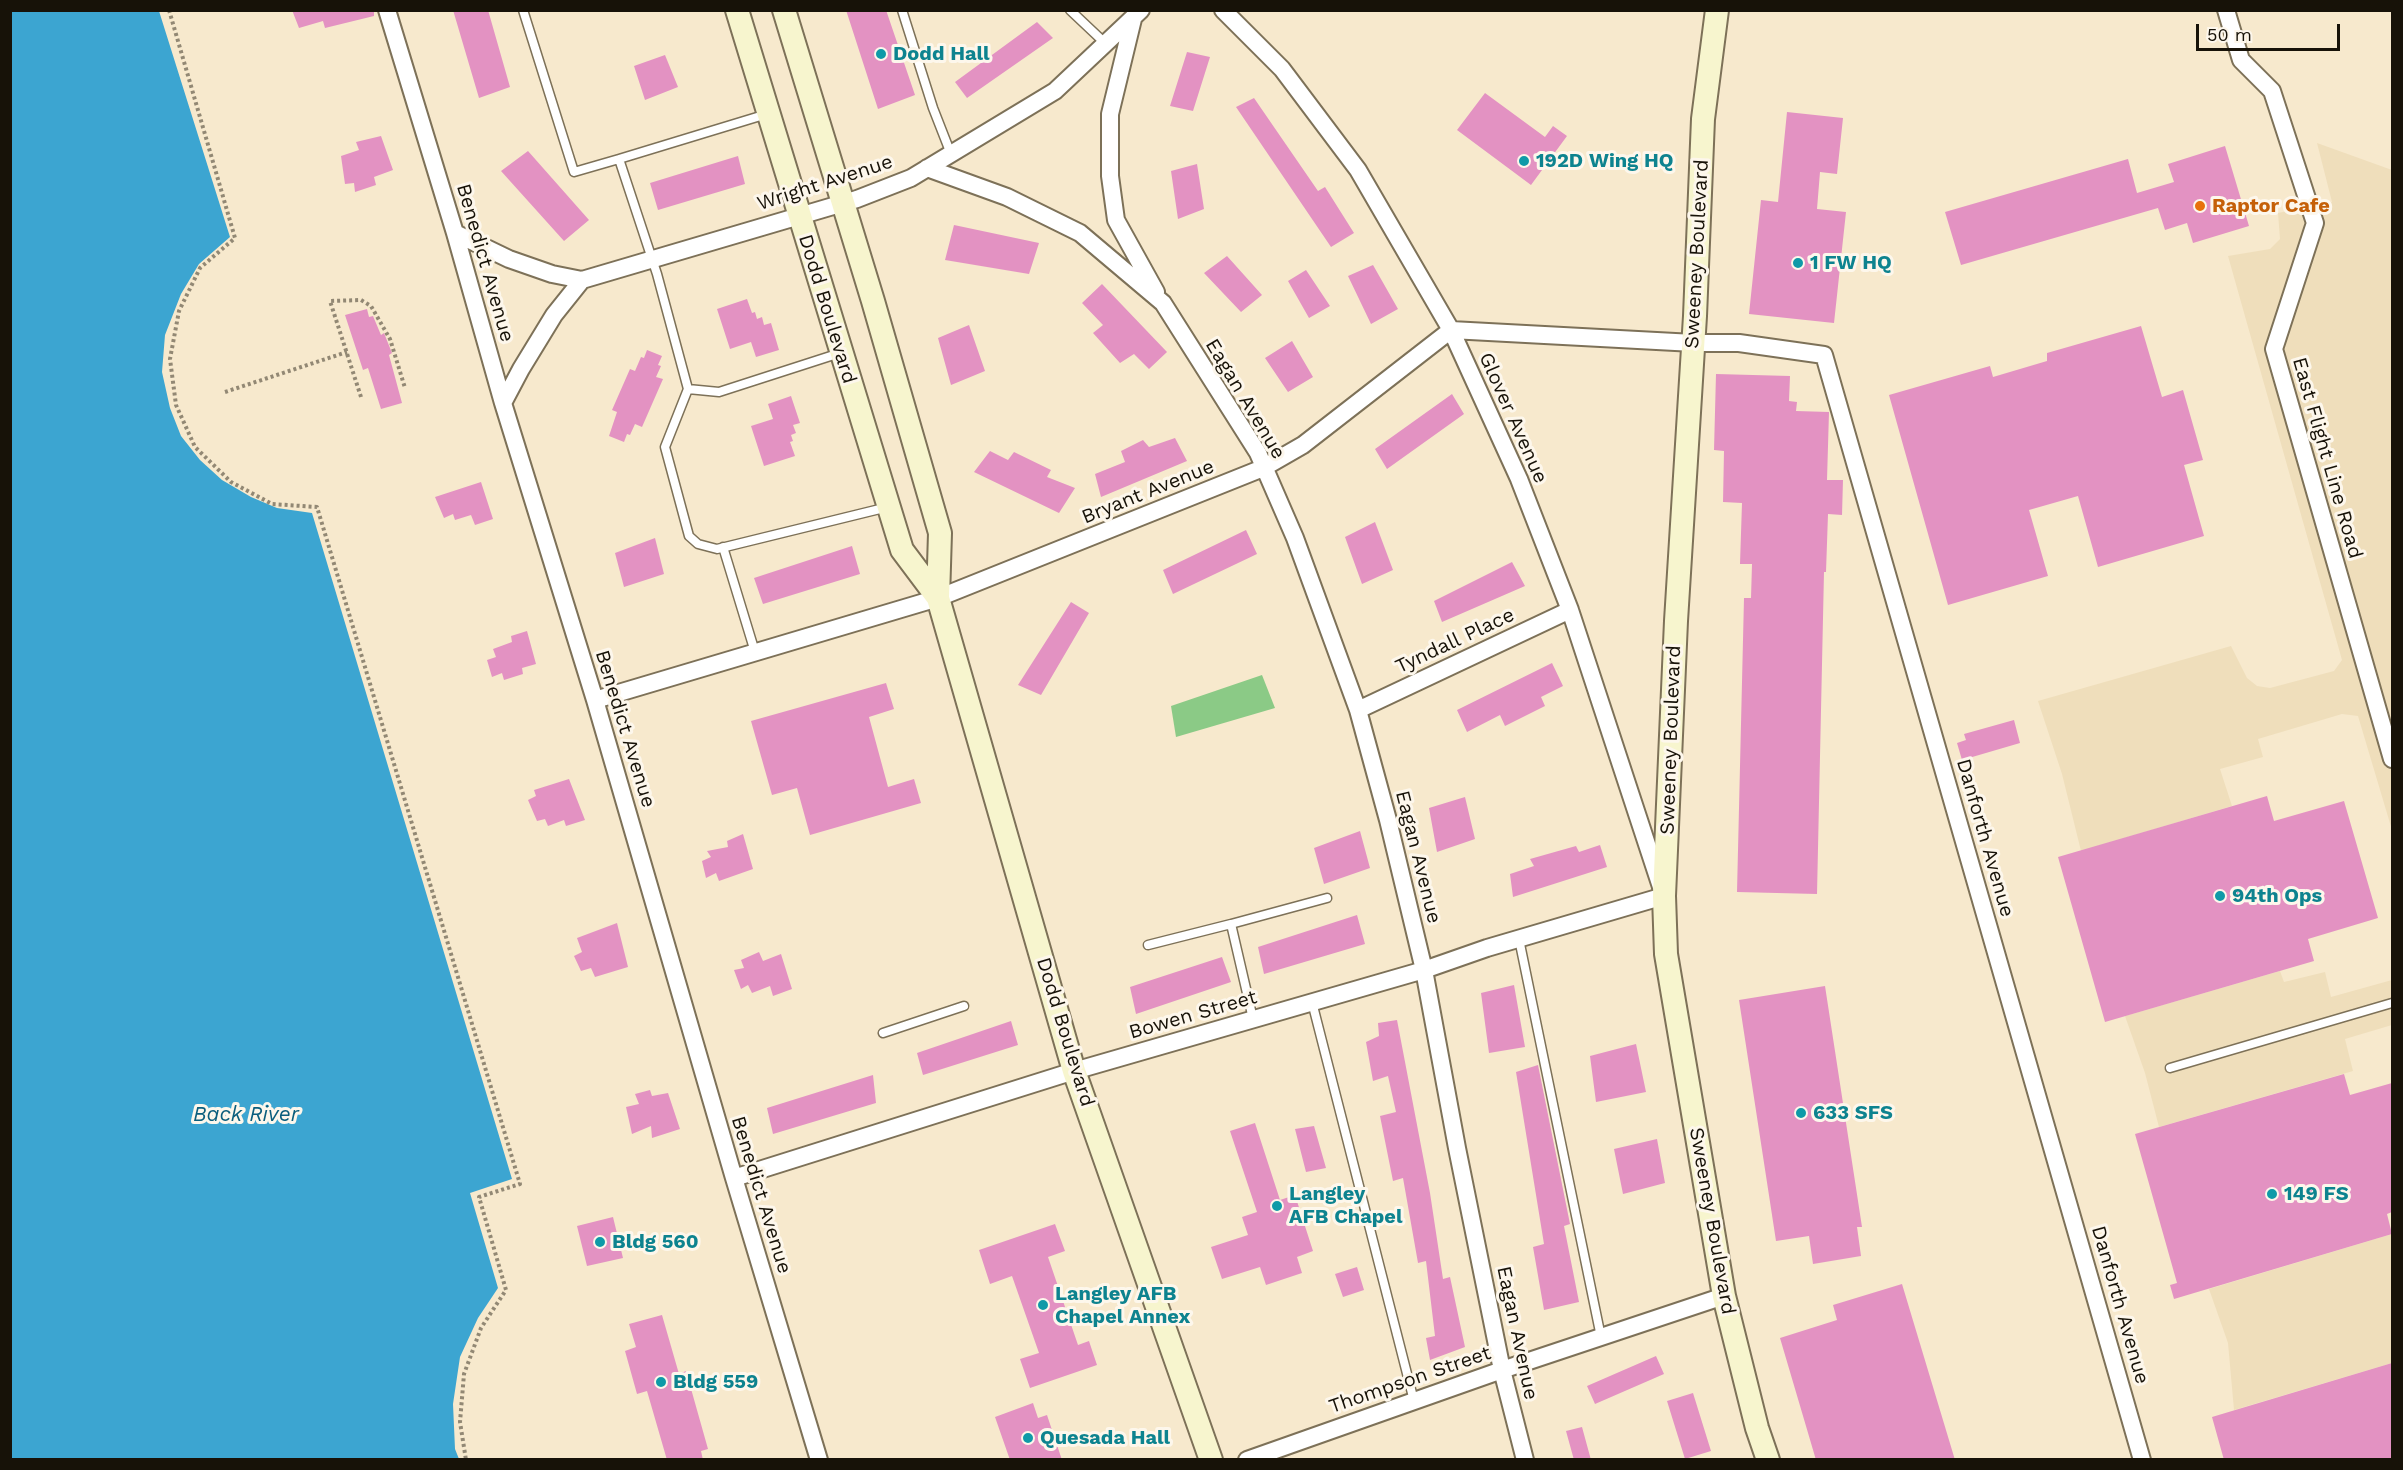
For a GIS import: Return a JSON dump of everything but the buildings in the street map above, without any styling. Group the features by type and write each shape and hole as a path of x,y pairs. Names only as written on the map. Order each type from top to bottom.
{"street":[{"name":"Benedict Avenue","path":"387,10 455,233 503,403 595,700 734,1178 819,1460"},
{"name":"Dodd Boulevard","path":"737,10 902,550 938,598"},
{"name":"Dodd Boulevard","path":"784,10 940,533 938,598 1074,1071 1211,1460"},
{"name":"Glover Avenue","path":"1223,10 1282,69 1358,170 1451,330 1519,479 1570,610 1664,896"},
{"name":"Sweeney Boulevard","path":"1717,10 1703,119 1694,343 1676,621 1664,896 1666,964 1724,1296 1756,1428 1768,1460"},
{"name":"East Flight Line Road","path":"2226,10 2241,60 2272,91 2315,224 2274,349 2392,759"},
{"name":"Wright Avenue","path":"455,233 509,259 552,274 582,280 843,203 911,178 1055,91 1137,15"},
{"name":"Eagan Avenue","path":"1137,15 1110,114 1110,176 1116,220 1162,303 1258,453 1295,538 1358,710 1388,820 1424,970 1502,1370 1525,1460"},
{"name":"Eagan Avenue","path":"927,168 1008,197 1080,233 1162,303"},
{"path":"503,403 554,315 582,280"},
{"path":"1451,330 1694,343"},
{"name":"Bryant Avenue","path":"595,700 938,598 1263,468 1303,445 1451,330"},
{"name":"Danforth Avenue","path":"1694,343 1738,343 1824,355 2142,1460"},
{"name":"Tyndall Place","path":"1358,710 1570,610"},
{"name":"Bowen Street","path":"734,1178 1074,1071 1424,970 1664,896"},
{"name":"Thompson Street","path":"1247,1460 1502,1370 1724,1296"}],"lane":[{"path":"523,10 574,172 768,113"},
{"path":"902,10 933,108 951,154"},
{"path":"1070,10 1106,44"},
{"path":"619,159 652,258 688,389 665,447 689,536 698,544 708,548 723,547 888,507"},
{"path":"688,389 719,392 841,353"},
{"path":"723,547 755,652"},
{"path":"1148,945 1328,898"},
{"path":"1231,924 1253,1019"},
{"path":"1519,939 1602,1337"},
{"path":"1312,1002 1414,1401"},
{"path":"2170,1068 2392,1003"},
{"path":"883,1034 964,1006"}],"path":[{"path":"169,10 235,238 200,268 179,310 170,359 176,405 195,447 231,482 272,504 316,507 520,1184 478,1197 506,1290 481,1328 464,1374 460,1422 466,1460"},
{"path":"361,397 330,301 361,300 370,306 390,339 405,388"},
{"path":"225,392 347,352"}],"shaded area":[{"path":"2317,143 2392,170 2392,830 2358,716 2342,714 2258,739 2263,757 2220,769 2232,806 2081,851 2062,774 2038,701 2231,646 2247,678 2257,686 2270,688 2334,671 2342,660 2228,256 2270,249 2280,239 2278,213 2332,202"},
{"path":"2280,971 2284,982 2325,972 2331,997 2392,980 2392,1025 2345,1039 2353,1071 2159,1127 2145,1073 2125,1016"},
{"path":"2392,1234 2392,1363 2234,1410 2228,1343 2209,1289"}],"green space":[{"path":"1262,675 1275,708 1176,737 1171,706"}],"water":[{"name":"Back River","path":"10,11 159,11 230,237 199,264 181,294 165,335 162,372 170,408 181,436 200,460 222,480 251,497 277,508 312,513 512,1179 470,1193 498,1288 478,1318 460,1357 453,1404 455,1449 459,1459 11,1459"}],"place":[{"name":"Dodd Hall","path":"881,54"},
{"name":"192D Wing HQ","path":"1524,161"},
{"name":"Raptor Cafe","path":"2200,206"},
{"name":"1 FW HQ","path":"1798,263"},
{"name":"94th Ops","path":"2220,896"},
{"name":"633 SFS","path":"1801,1113"},
{"name":"149 FS","path":"2272,1194"},
{"name":"Langley AFB Chapel","path":"1277,1206"},
{"name":"Bldg 560","path":"600,1242"},
{"name":"Langley AFB Chapel Annex","path":"1043,1305"},
{"name":"Bldg 559","path":"661,1382"},
{"name":"Quesada Hall","path":"1028,1438"}]}
